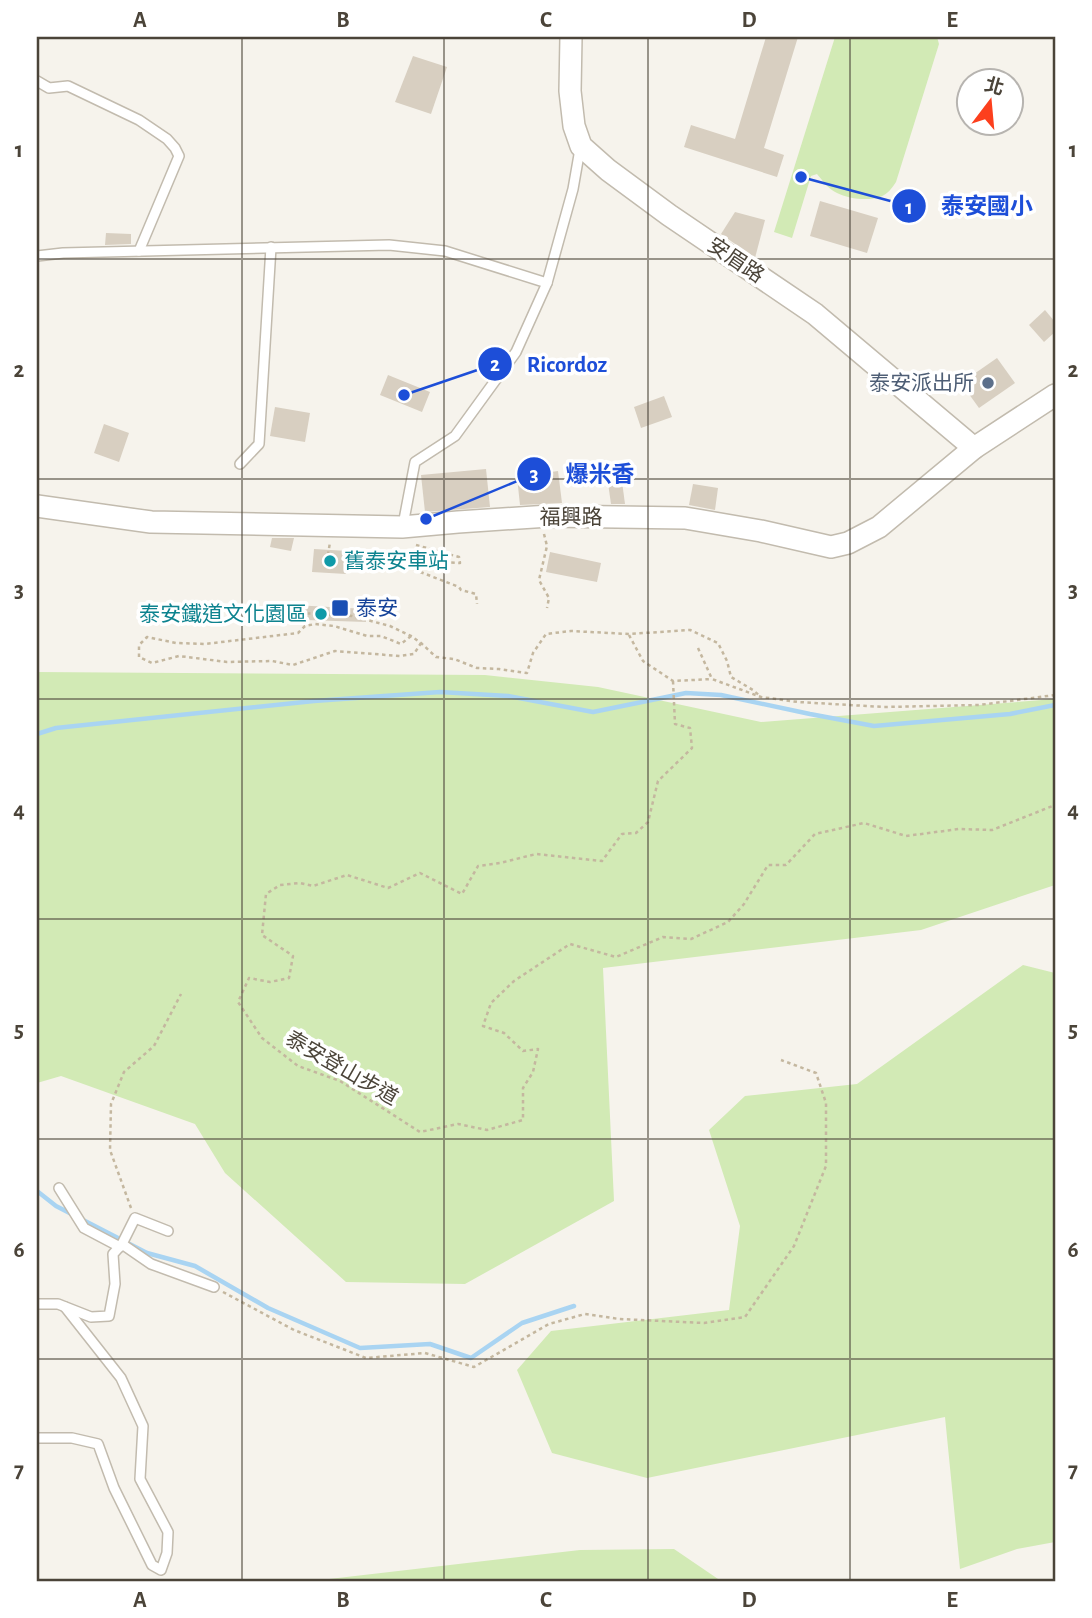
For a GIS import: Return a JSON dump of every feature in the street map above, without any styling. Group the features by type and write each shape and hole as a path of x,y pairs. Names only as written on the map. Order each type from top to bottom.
{"street":[{"path":"570,37 570,91 574,127 580,146"},
{"name":"安眉路","path":"580,146 669,215 815,314 974,448"},
{"name":"福興路","path":"37,506 151,523 404,527 540,517 685,518 831,547 848,543 879,527 974,448 1055,395"}],"lane":[{"path":"37,81 49,88 68,86 139,120 167,139 175,148 178,156 139,251"},
{"path":"404,527 415,462 455,436 516,352 547,283 573,189 580,146"},
{"path":"37,256 63,253 389,245 445,251 547,283"},
{"path":"240,464 259,444 271,247"},
{"path":"59,1188 84,1228 151,1264 214,1287"},
{"path":"37,1304 58,1304 91,1317 109,1316 115,1284 113,1254 121,1246 135,1218 168,1231"},
{"path":"37,1438 72,1438 98,1444 114,1488 152,1565 161,1570 167,1553 168,1532 140,1479 143,1426 121,1378 65,1307"}],"path":[{"path":"540,517 547,546 540,580 549,598 547,608"},
{"path":"404,527 408,542 459,556 460,564 408,560 405,566 476,594 477,604"},
{"path":"299,613 352,616 390,626 411,636 436,657 454,659 477,668 527,673 533,653 546,634 571,631 629,634 691,630 718,643 731,677 761,697"},
{"path":"411,636 401,644 381,636 367,636 334,626 315,624 305,626 298,633 205,644 176,643 147,637 139,645 139,657 152,663 179,656 227,662 272,661 293,665 335,651 400,656 414,654 421,643"},
{"path":"629,634 643,662 673,681 712,679 761,697 798,702 884,706 979,705 1055,695"},
{"path":"698,648 712,679"},
{"name":"泰安登山步道","path":"673,681 675,723 690,728 692,748 658,781 648,821 636,834 622,834 602,861 537,854 478,866 462,894 420,873 388,888 347,875 313,886 300,883 280,885 266,894 262,935 293,957 289,978 270,982 249,978 238,1002 262,1038 298,1066 340,1081 419,1132 458,1124 486,1130 523,1120 523,1088 533,1072 538,1049 523,1051 504,1032 483,1026 491,1003 514,981 570,944 616,957 663,937 691,939 728,922 744,904 768,865 786,864 815,834 864,822 905,836 959,829 992,830 1055,805"},
{"path":"135,1218 110,1150 111,1104 124,1072 154,1046 181,994"},
{"path":"214,1287 294,1330 366,1358 425,1353 474,1367 549,1324 584,1314 619,1319 704,1323 745,1317 794,1246 826,1166 826,1103 816,1073 781,1060"}],"green space":[{"path":"835,37 937,37 939,44 896,182 888,193 870,199 847,197 826,185 817,174 811,176 792,238 774,232"},
{"path":"37,672 485,675 598,687 761,722 1055,699 1055,885 921,930 603,968 614,1201 465,1284 346,1282 225,1173 195,1124 61,1076 37,1083"},
{"path":"1023,965 1055,973 1055,1542 1017,1549 960,1569 945,1417 647,1478 552,1453 517,1370 551,1331 729,1310 740,1226 709,1130 745,1096 857,1084"},
{"path":"674,1549 721,1581 312,1581 580,1550"}],"building":[{"path":"766,37 798,37 764,148 784,155 777,177 684,147 691,125 735,139"},
{"path":"413,56 447,67 431,114 395,102"},
{"path":"820,201 878,218 867,253 810,236"},
{"path":"735,212 765,220 755,258 721,234"},
{"path":"106,233 131,234 131,244 105,245"},
{"path":"1045,310 1055,322 1055,332 1044,342 1029,325"},
{"name":"泰安派出所","path":"997,358 1015,383 979,408 961,383"},
{"path":"388,375 430,392 422,412 380,395"},
{"path":"664,396 672,417 641,428 634,407"},
{"path":"275,407 310,413 305,442 270,436"},
{"path":"104,424 129,433 119,462 94,453"},
{"path":"486,469 490,507 425,512 421,475"},
{"path":"558,471 562,503 520,505 517,477"},
{"path":"621,474 625,504 611,504 607,476"},
{"path":"693,484 718,488 715,510 689,505"},
{"path":"272,538 294,538 291,551 270,547"},
{"name":"舊泰安車站","path":"314,549 348,551 346,574 312,572"},
{"path":"550,552 601,563 597,582 546,572"},
{"name":"泰安鐵道文化園區","path":"276,604 366,609 366,622 276,619"}],"waterway":[{"path":"37,734 56,728 314,701 440,692 508,696 593,712 686,693 721,695 874,726 1010,714 1055,705"},
{"path":"37,1191 56,1206 147,1253 195,1266 268,1308 360,1348 430,1344 471,1358 522,1323 574,1306"}],"place":[{"name":"泰安國小","path":"801,177"},
{"name":"泰安派出所","path":"988,383"},
{"name":"Ricordoz","path":"404,395"},
{"name":"爆米香","path":"426,519"},
{"name":"舊泰安車站","path":"330,561"},
{"name":"泰安","path":"340,608"},
{"name":"泰安鐵道文化園區","path":"321,614"}]}
